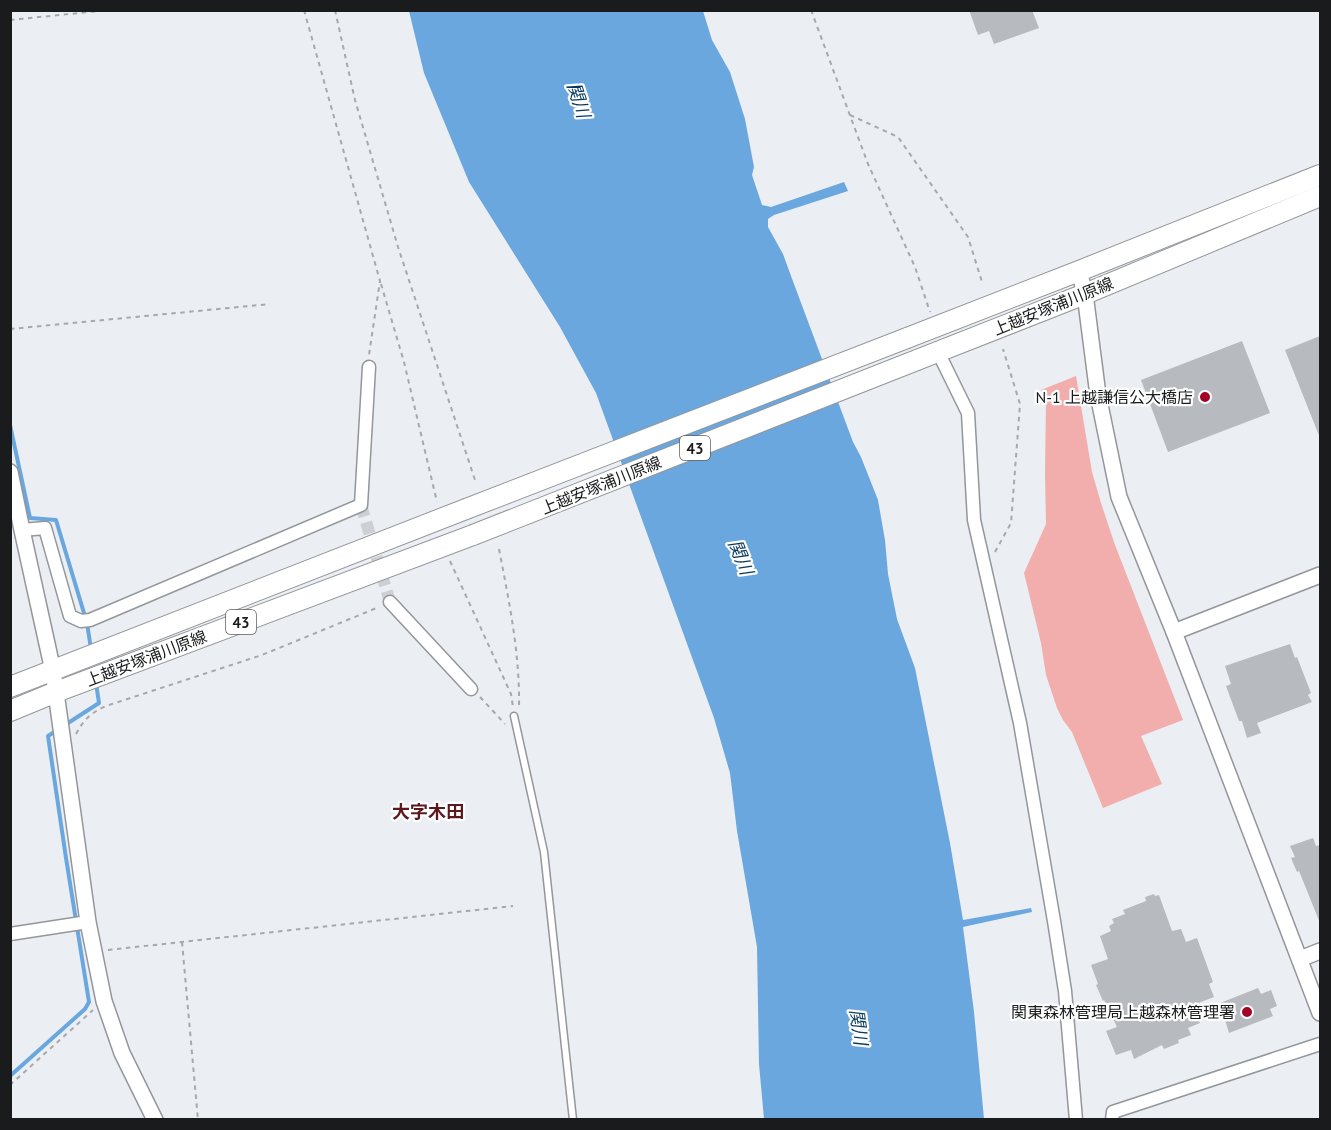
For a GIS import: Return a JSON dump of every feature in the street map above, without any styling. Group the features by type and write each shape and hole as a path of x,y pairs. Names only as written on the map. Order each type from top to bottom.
{"main road":[{"name":"上越安塚浦川原線","path":"10,687 1320,175"},
{"name":"上越安塚浦川原線","path":"10,711 473,535 1085,294 1320,196"}],"street":[{"path":"1079,271 1085,294 1098,395 1119,496 1174,632 1320,1013"},
{"path":"938,352 968,413 974,520 1020,723 1056,933 1065,991 1076,1119"},
{"path":"22,530 45,528 70,616 81,621 90,620 361,505 369,367"},
{"path":"10,472 53,671 93,952 104,1000 123,1053 155,1119"},
{"path":"1174,632 1320,575"},
{"path":"390,602 471,689"},
{"path":"10,934 88,922"},
{"path":"1300,959 1320,951"},
{"path":"1112,1119 1113,1112 1320,1044"}],"lane":[{"path":"513,716 544,852 573,1119"}],"path":[{"path":"10,20 108,10"},
{"path":"304,10 404,362 441,519"},
{"path":"335,10 355,100 392,224 476,483"},
{"path":"811,10 867,164 915,267 935,327"},
{"path":"850,115 898,137 969,237 982,282"},
{"path":"369,367 380,281"},
{"path":"10,329 270,304"},
{"path":"985,571 1011,523 1020,404 1003,349"},
{"path":"443,546 511,694 513,707 519,708 519,682 511,611 499,549"},
{"path":"75,738 86,718 106,706 262,655 390,602"},
{"path":"471,689 507,726 516,727"},
{"path":"93,952 513,906"},
{"path":"182,942 198,1119"},
{"path":"10,1085 104,1000"}],"shaded area":[{"path":"1076,376 1092,472 1101,503 1183,720 1141,736 1162,784 1103,808 1072,732 1057,708 1046,675 1041,643 1024,573 1046,524 1046,401 1041,390"}],"water":[{"name":"関川","path":"409,11 703,11 712,40 730,72 745,119 754,167 752,175 762,205 771,207 844,182 848,191 774,215 768,219 768,227 783,254 853,442 878,500 897,619 915,668 963,920 1031,908 1032,912 963,927 984,1119 764,1119 759,1064 757,947 737,831 730,773 714,718 596,393 560,327 469,182 424,73"}],"building":[{"path":"969,10 1032,10 1039,28 994,44 989,31 978,35"},
{"path":"1320,336 1320,438 1285,350"},
{"name":"N-1 上越謙信公大橋店","path":"1242,341 1270,413 1168,452 1141,380"},
{"path":"1290,644 1311,693 1308,695 1312,702 1257,723 1261,733 1247,738 1226,686 1231,684 1225,666"},
{"path":"1313,838 1316,846 1320,845 1320,923 1299,871 1297,872 1291,858 1295,857 1290,846"},
{"path":"1159,895 1172,931 1181,929 1186,942 1197,938 1213,982 1209,984 1214,997 1193,1005 1200,1023 1188,1028 1191,1035 1178,1040 1179,1043 1164,1049 1162,1045 1134,1059 1131,1050 1116,1055 1106,1031 1117,1027 1096,985 1098,984 1091,965 1108,959 1100,936 1111,931 1109,926 1114,923 1112,919 1125,914 1123,910 1146,901 1145,897"},
{"name":"関東森林管理局上越森林管理署","path":"1258,988 1261,994 1271,990 1277,1006 1270,1009 1273,1016 1229,1033 1220,1003"}],"waterway":[{"path":"10,425 30,518 56,520 87,623 91,649"},
{"path":"65,725 99,703 96,683"},
{"path":"10,1076 85,1009 89,1002 48,736 56,731"}],"tunnel":[{"path":"361,505 390,602"}],"place":[{"name":"N-1 上越謙信公大橋店","path":"1205,397"},
{"name":"関東森林管理局上越森林管理署","path":"1247,1012"}],"district":[{"name":"大字木田","path":"428,811"}]}
